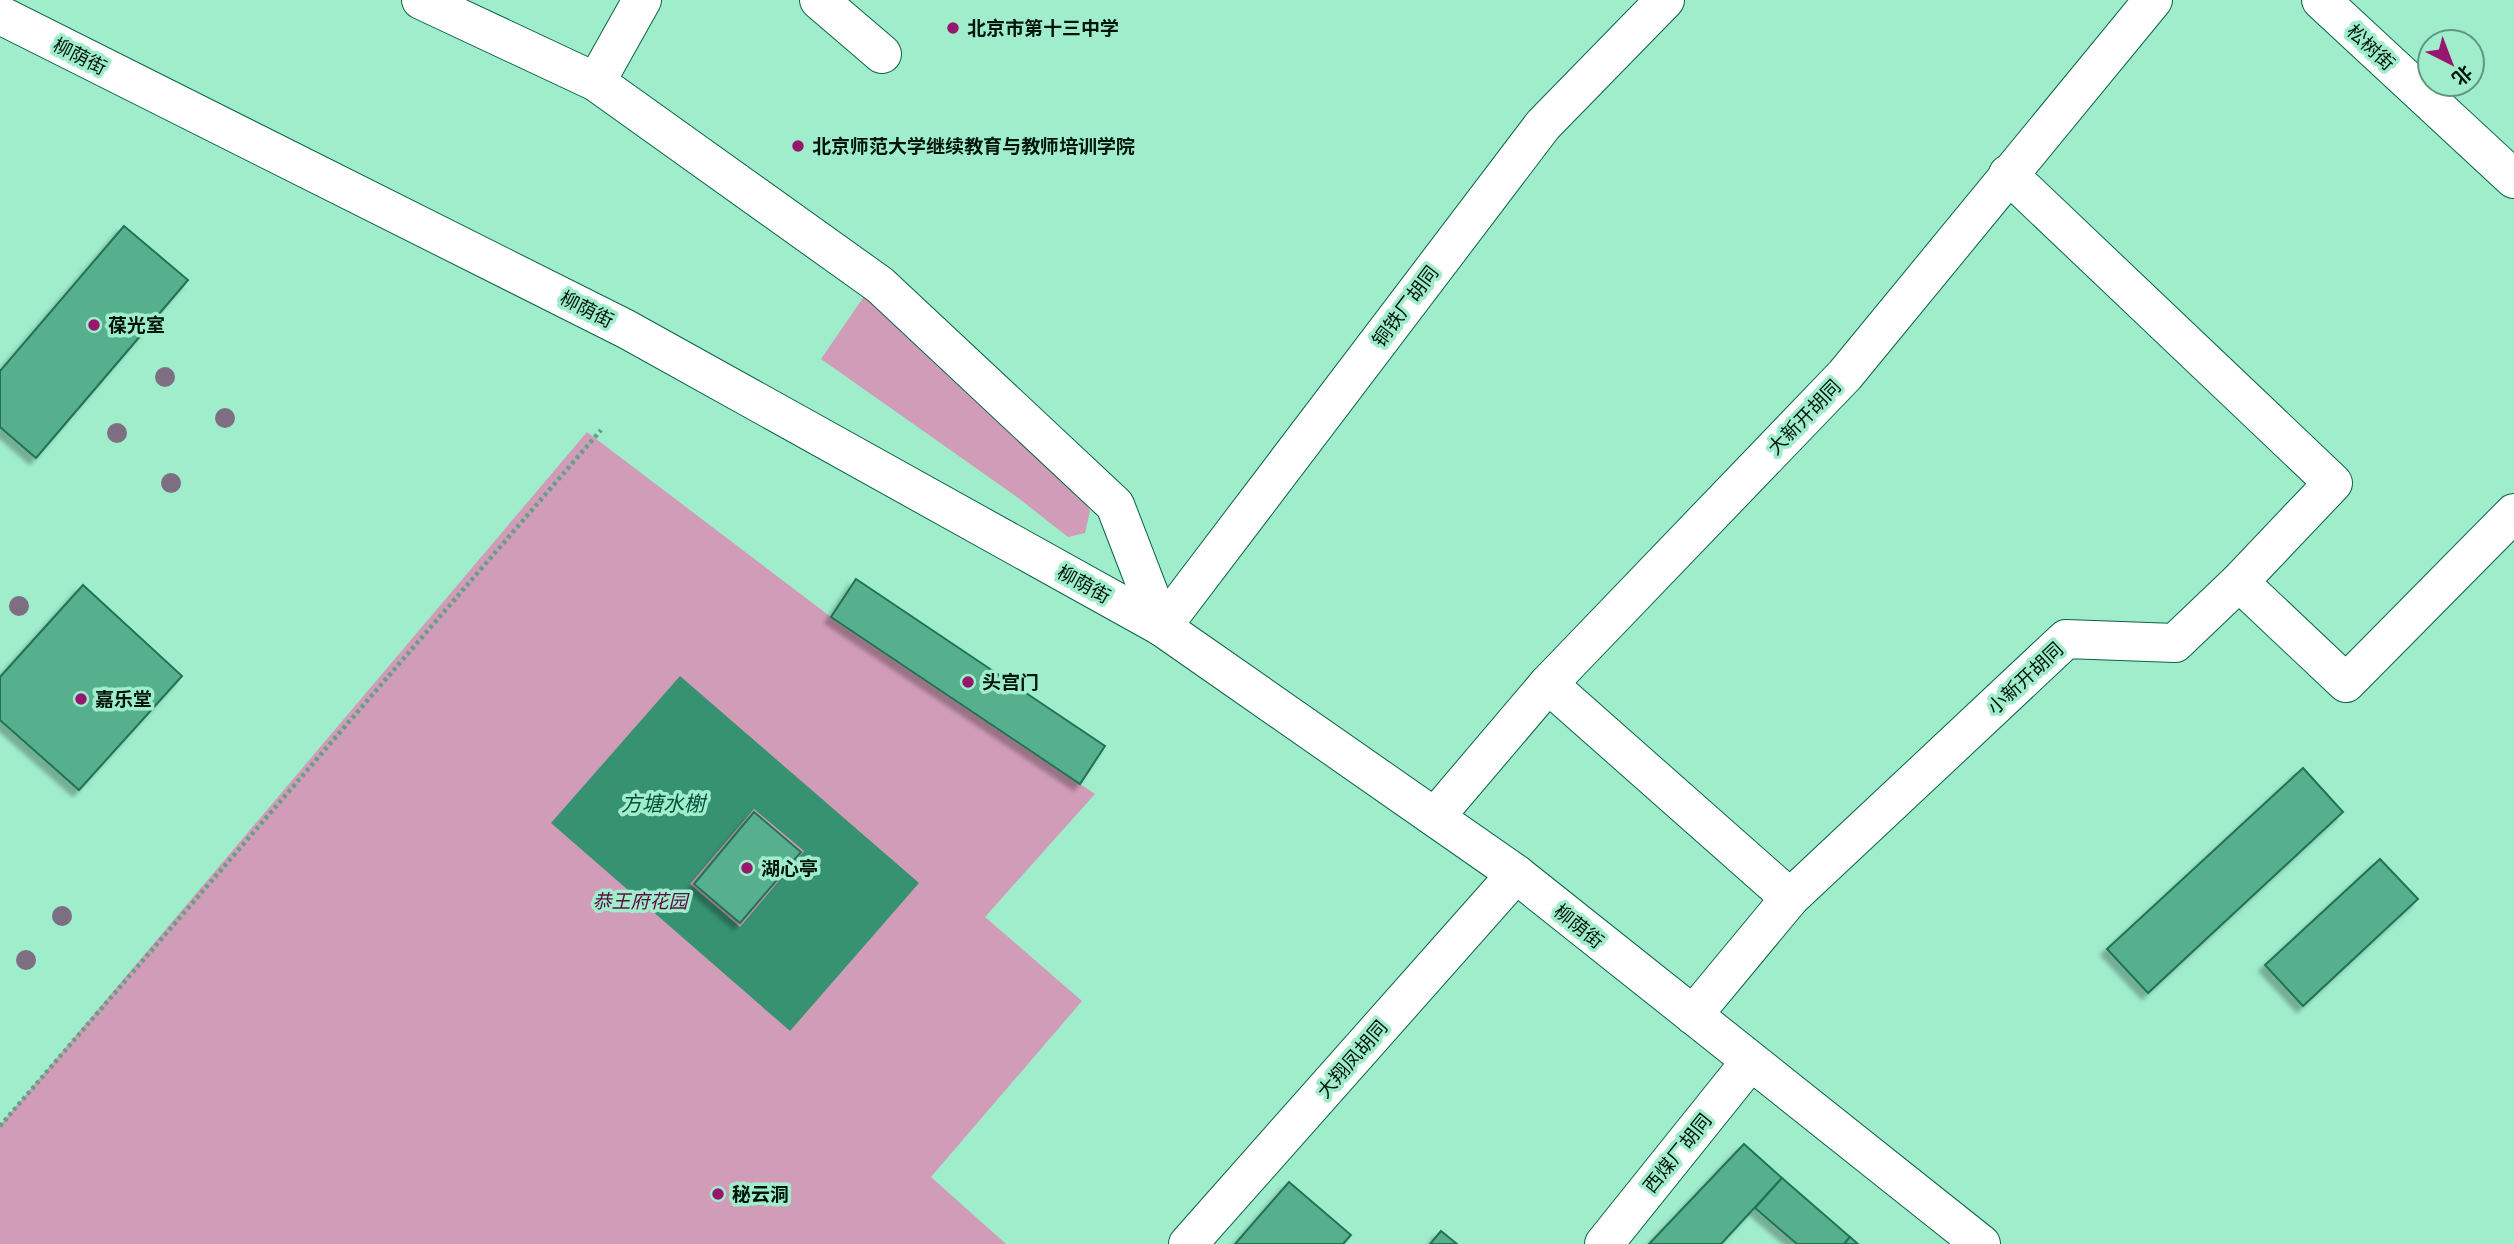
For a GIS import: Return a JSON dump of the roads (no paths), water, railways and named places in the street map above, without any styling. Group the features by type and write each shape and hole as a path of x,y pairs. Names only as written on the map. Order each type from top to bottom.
{"street":[{"path":"421,0 596,82 880,285 1115,505 1162,627"},
{"path":"596,82 642,0"},
{"path":"820,0 882,54"},
{"name":"铜铁厂胡同","path":"1162,627 1543,125 1665,0"},
{"name":"大新开胡同","path":"1435,817 1548,684 1845,375 2152,0"},
{"name":"松树街","path":"2321,0 2514,179"},
{"name":"柳荫街","path":"0,15 626,329 1162,627 1516,874 1981,1244"},
{"name":"小新开胡同","path":"1693,1014 1790,898 2066,639 2175,643 2239,582 2333,483 2008,174"},
{"path":"2239,582 2346,683 2514,513"},
{"path":"1548,684 1790,898"},
{"name":"大翔凤胡同","path":"1188,1244 1516,874"},
{"name":"西煤厂胡同","path":"1604,1244 1750,1062"}],"water":[{"name":"方塘水榭","path":"680,676 919,883 790,1031 551,823","holes":["754,809 804,851 740,927 690,884"]}],"place":[{"name":"北京市第十三中学","path":"953,28"},
{"name":"北京师范大学继续教育与教师培训学院","path":"798,146"},
{"name":"葆光室","path":"94,325"},
{"name":"头宫门","path":"968,682"},
{"name":"嘉乐堂","path":"81,699"},
{"name":"湖心亭","path":"747,868"},
{"name":"秘云洞","path":"718,1194"}],"park label":[{"name":"恭王府花园","path":"640,901"}]}
